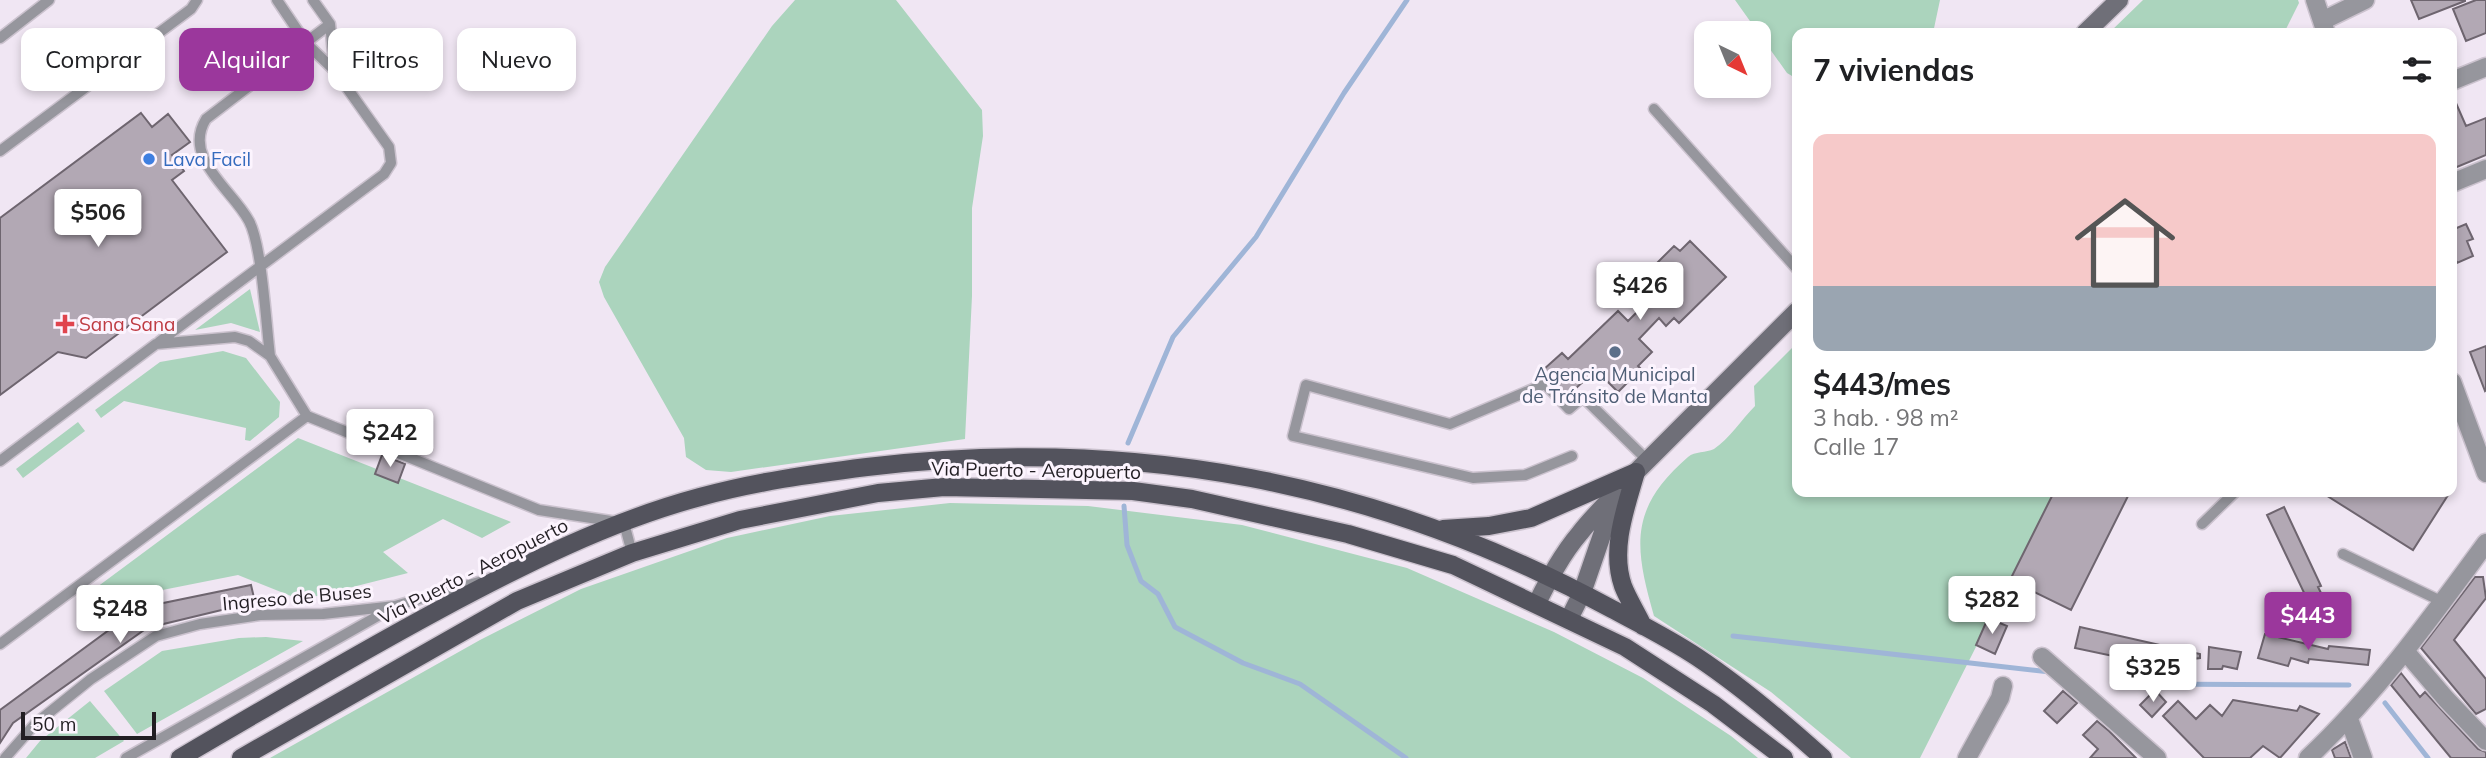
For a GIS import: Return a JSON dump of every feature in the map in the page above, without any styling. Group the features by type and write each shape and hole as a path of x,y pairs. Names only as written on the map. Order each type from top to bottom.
{"main road":[{"name":"Via Puerto - Aeropuerto","path":"180,758 353,656 506,574 624,523 700,497 814,474 939,458 1064,456 1184,466 1267,479 1390,512 1438,529 1551,576 1697,657 1774,715 1824,758"},
{"path":"1438,529 1489,526 1531,517 1641,466"},
{"path":"1641,466 1622,522 1618,558 1623,584 1643,626"},
{"name":"Via Puerto - Aeropuerto","path":"242,758 517,601 632,553 740,520 878,493 944,486 1133,491 1192,499 1348,534 1453,565 1625,647 1713,704 1784,758"}],"street":[{"path":"2090,28 2119,0"},
{"path":"2315,0 2324,27 2365,0"},
{"path":"2457,79 2486,67"},
{"path":"2457,181 2486,169"},
{"path":"1537,603 1551,576 1580,533 1614,499 1641,466 1792,316"},
{"path":"2457,395 2486,473"},
{"path":"1569,619 1582,593 1614,499"},
{"path":"2308,758 2349,719 2406,652 2486,542"},
{"path":"2406,652 2445,699 2486,741"},
{"path":"2042,657 2157,758"},
{"path":"1967,758 2000,698 2003,686"},
{"path":"2349,719 2363,758"}],"lane":[{"path":"0,38 49,0"},
{"path":"0,151 191,9 197,0"},
{"path":"277,0 296,28"},
{"path":"313,0 330,28"},
{"path":"314,37 330,24"},
{"path":"314,51 328,64"},
{"path":"243,91 206,119 199,135 202,158 249,220 255,238 270,356"},
{"path":"0,461 384,174 389,166 389,147 349,91"},
{"path":"1654,109 1792,263"},
{"path":"156,344 235,337 249,341 270,356 307,416 539,510 624,523 632,553"},
{"path":"1572,456 1525,475 1473,478 1293,436 1306,384 1450,424 1545,384 1569,410 1583,397 1641,466"},
{"path":"0,644 307,416"},
{"path":"2202,524 2230,497"},
{"path":"2343,554 2443,601"},
{"name":"Ingreso de Buses","path":"5,758 34,724 122,656 156,636 200,624 260,615 323,614 396,606 506,574"},
{"path":"127,758 396,606"}],"green space":[{"path":"795,0 896,0 982,110 983,136 972,208 972,296 965,439 731,472 706,470 686,457 684,438 604,297 599,282 605,267 772,26"},
{"path":"1735,0 1940,0 1934,28 1792,28 1792,76 1771,51 1771,21 1750,21"},
{"path":"2143,0 2298,0 2299,3 2286,28 2114,28"},
{"path":"250,289 260,332 231,323 195,330"},
{"path":"1792,348 1792,497 2051,497 1920,758 1851,758 1771,692 1654,616 1640,548 1646,511 1669,476 1688,457 1720,445 1755,406 1754,386"},
{"path":"223,351 246,358 280,402 279,417 250,441 245,440 246,428 124,401 101,418 95,410 160,362"},
{"path":"78,422 85,431 23,478 16,469"},
{"path":"298,438 511,522 482,538 443,519 383,552 408,573 301,600 238,575 97,603 89,593"},
{"path":"950,503 1088,506 1242,525 1407,568 1554,632 1643,678 1731,736 1758,758 270,758 480,640 581,589 727,538 830,516"},
{"path":"266,637 303,641 137,734 104,691 162,651 239,638"},
{"path":"90,701 124,741 95,758 26,758 40,741"}],"building":[{"path":"2411,0 2465,0 2465,1 2419,19"},
{"path":"2476,0 2486,0 2486,33 2466,41 2453,9"},
{"path":"2457,105 2466,126 2486,118 2486,155 2457,167"},
{"path":"141,113 152,127 168,114 190,142 172,155 184,171 172,180 227,252 86,358 58,352 0,395 0,218"},
{"path":"2466,224 2473,239 2467,241 2473,256 2457,263 2457,228"},
{"path":"1690,241 1726,277 1679,323 1674,318 1666,326 1659,318 1639,339 1652,352 1638,366 1641,369 1618,392 1594,372 1567,396 1543,370 1562,353 1568,359 1618,311 1628,321 1657,292 1642,278 1674,246 1680,251"},
{"path":"2486,346 2486,390 2485,391 2470,352"},
{"path":"393,427 416,436 411,450 388,441"},
{"path":"382,455 405,464 398,483 375,474"},
{"path":"2052,497 2128,497 2071,610 2010,580"},
{"path":"2329,497 2447,497 2413,550"},
{"path":"2284,507 2321,586 2318,587 2321,593 2307,599 2267,515"},
{"path":"2475,577 2483,577 2486,598 2454,640 2486,679 2486,709 2476,714 2421,648"},
{"path":"251,585 255,602 147,628 13,723 0,743 0,710 139,608"},
{"path":"1988,618 2007,626 1995,654 1976,645"},
{"path":"2080,627 2200,654 2200,658 2151,664 2075,648"},
{"path":"2265,634 2328,649 2329,646 2370,650 2368,665 2309,659 2308,663 2291,658 2288,666 2258,658"},
{"path":"2209,647 2241,652 2237,669 2223,666 2222,669 2208,669"},
{"path":"2401,673 2420,697 2425,692 2478,749 2486,752 2486,758 2451,758 2391,685"},
{"path":"2155,690 2166,702 2152,717 2140,705"},
{"path":"2063,691 2077,703 2057,723 2044,711"},
{"path":"2233,700 2297,711 2300,706 2319,714 2280,758 2263,746 2250,758 2204,758 2163,716 2178,701 2196,719 2210,705 2222,716"},
{"path":"2097,721 2136,758 2090,758 2098,749 2083,735"},
{"path":"2345,742 2351,758 2335,758 2332,750"}],"waterway":[{"path":"1128,443 1173,337 1256,237 1344,93 1407,0"},
{"path":"1124,506 1127,545 1141,581 1158,594 1175,627 1243,663 1300,684 1406,758"},
{"path":"1733,636 2050,672"},
{"path":"2143,684 2349,685"},
{"path":"2385,703 2428,758"}],"place":[{"name":"Lava Facil","path":"149,159"},
{"name":"Sana Sana","path":"65,324"},
{"name":"Agencia Municipal de Tránsito de Manta","path":"1615,352"}]}
